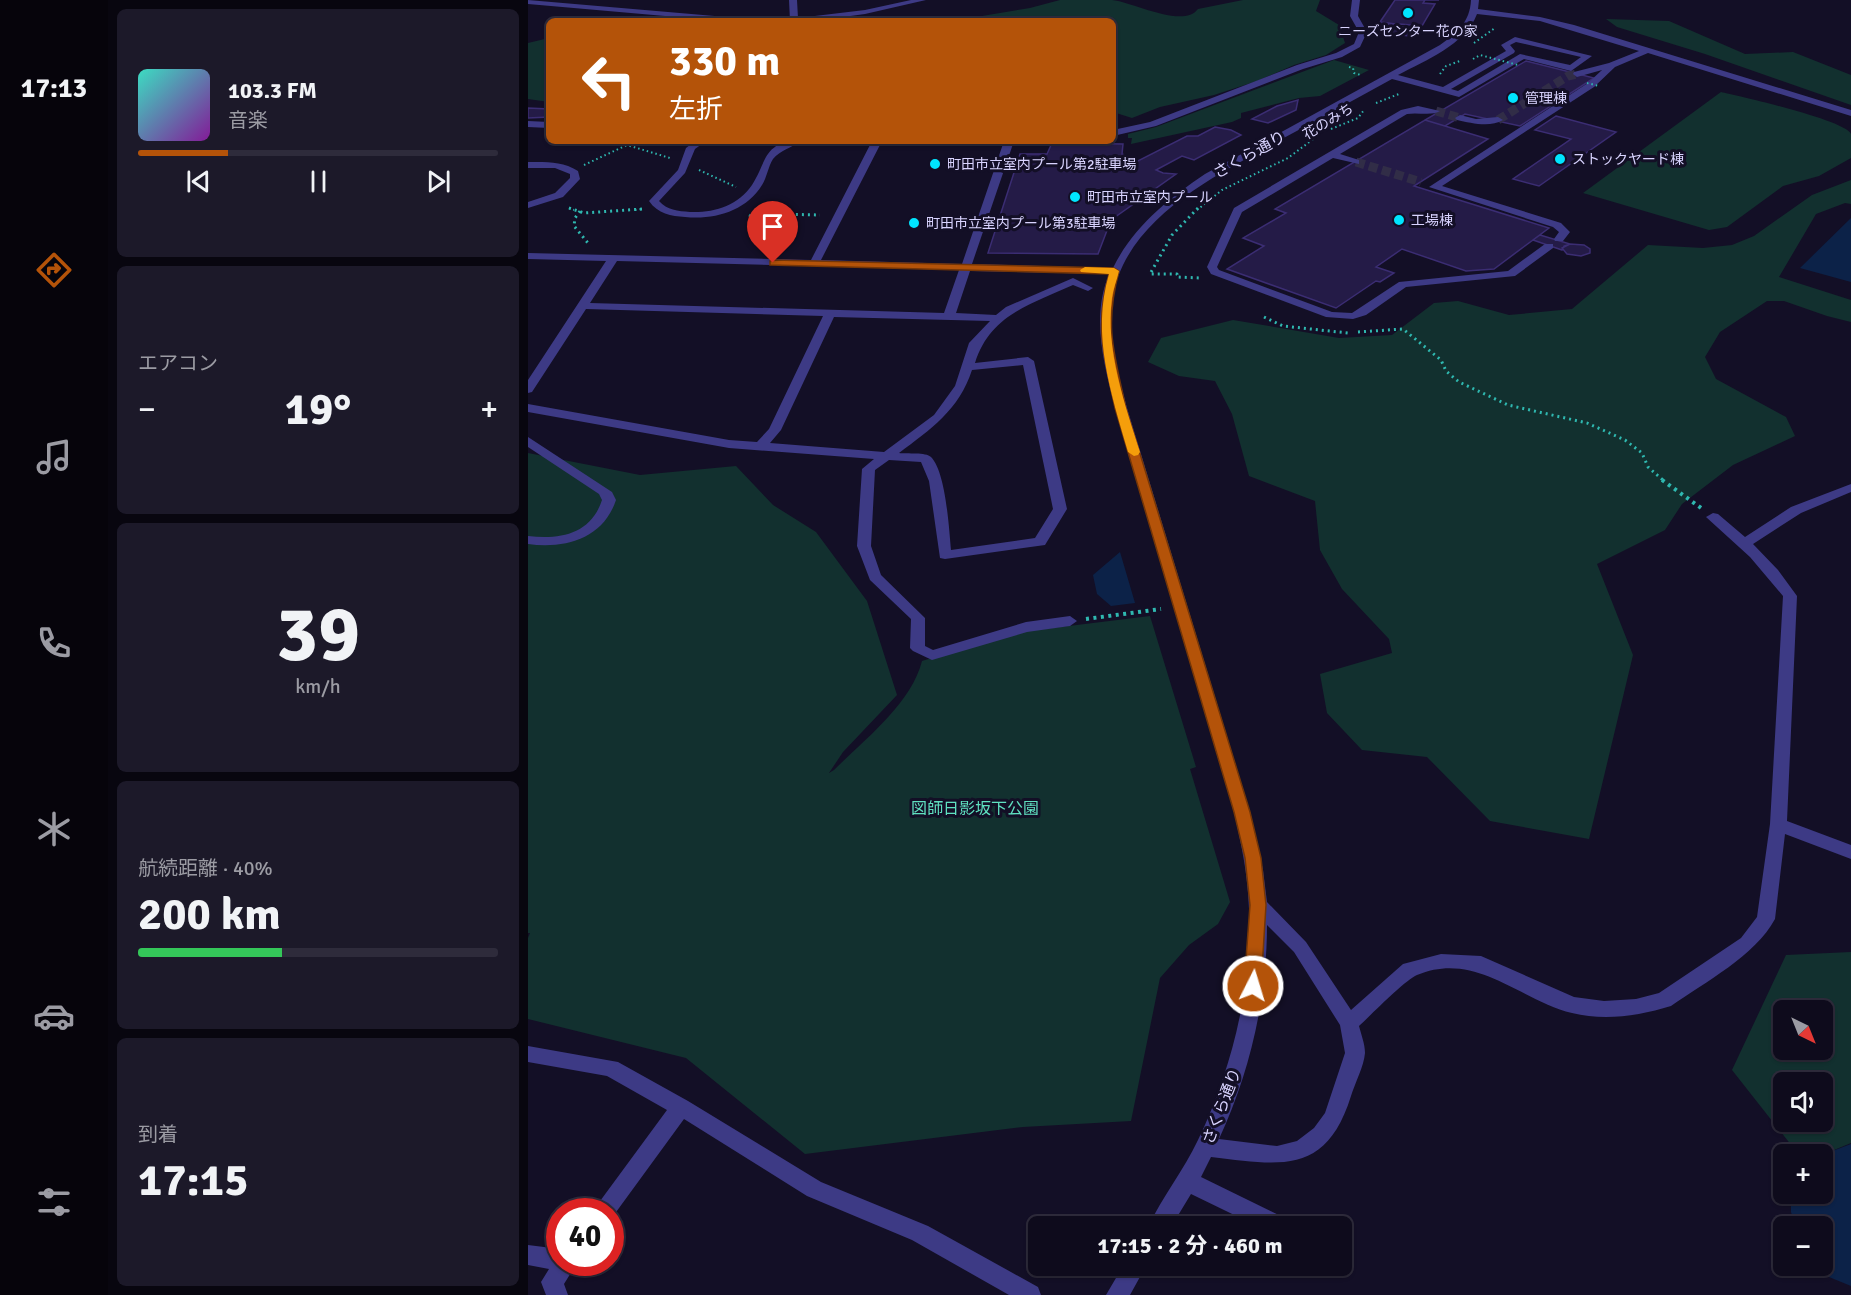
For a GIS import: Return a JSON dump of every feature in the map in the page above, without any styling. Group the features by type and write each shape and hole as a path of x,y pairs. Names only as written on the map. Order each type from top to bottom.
{"street":[{"path":"591,7 601,0"},
{"path":"793,0 795,18"},
{"path":"812,18 922,0"},
{"path":"1116,132 1153,124 1300,67 1348,51 1357,45 1363,32 1354,16 1356,0"},
{"path":"528,2 715,18"},
{"path":"1475,6 1551,22 1851,113"},
{"name":"さくら通り","path":"1166,1216 1206,1147 1234,1078 1251,1003 1258,905 1253,858 1242,812 1121,408 1106,341 1107,298 1114,271 1141,232 1180,195 1208,176 1394,82 1449,42 1467,25 1475,6"},
{"path":"1444,90 1511,51 1505,45 1515,39 1588,56 1571,68 1523,56 1438,107 1404,112 1235,213 1212,267 1215,272 1330,315 1353,316 1362,313 1403,284 1511,274 1549,246"},
{"path":"1577,74 1612,65 1648,50"},
{"path":"1434,187 1592,85 1612,65"},
{"path":"1394,82 1459,94"},
{"path":"1460,118 1476,122 1498,120"},
{"path":"528,124 546,125"},
{"path":"697,144 692,148 682,171 654,201 664,211 695,216 718,213 732,208 746,198 756,186 763,167 772,154 790,144"},
{"path":"814,264 875,144"},
{"path":"949,316 1008,144"},
{"path":"1333,154 1356,162"},
{"path":"528,165 555,165 575,173 575,179 568,188 551,199 528,205"},
{"path":"1420,182 1557,225 1565,232 1559,239"},
{"path":"528,256 1114,271"},
{"path":"528,389 613,259"},
{"path":"1070,621 1026,627 932,655 918,648 918,618 875,577 864,546 869,470 938,418 961,386 975,343 1010,309 1072,281 1088,288"},
{"path":"583,306 999,318"},
{"path":"760,447 775,430 830,313"},
{"path":"528,408 729,444 926,459 936,481 945,555 1040,542 1060,509 1028,361 966,367"},
{"path":"528,441 605,492 609,500 603,518 593,528 579,535 545,543 528,540"},
{"path":"1746,543 1772,521 1798,506 1851,488"},
{"path":"1349,1023 1410,969 1441,961 1481,964 1572,1005 1604,1009 1636,1007 1664,1000 1747,943 1766,920 1778,824 1790,596 1774,572 1746,543 1713,517"},
{"path":"1778,824 1851,852"},
{"path":"1206,1147 1277,1155 1302,1149 1321,1134 1334,1118 1355,1053 1349,1023 1300,947 1258,905"},
{"path":"528,1054 611,1068 681,1107 814,1189 920,1233 1030,1295"},
{"path":"613,1198 681,1107"},
{"path":"1187,1181 1259,1216"},
{"path":"528,1255 546,1258"},
{"path":"556,1276 552,1282 557,1295"},
{"path":"1117,1295 1129,1276"}],"path":[{"path":"1470,45 1492,29 1501,27"},
{"path":"1473,59 1480,56 1518,65"},
{"name":"花のみち","path":"1375,104 1403,92 1394,82"},
{"path":"1587,83 1599,86"},
{"name":"花のみち","path":"1326,131 1358,118 1366,107"},
{"name":"花のみち","path":"1150,274 1172,235 1204,202 1222,190 1288,158 1320,135"},
{"path":"572,170 627,145"},
{"path":"1280,155 1295,160"},
{"path":"551,199 580,211 627,212 657,206"},
{"path":"732,208 761,220 765,230 762,242"},
{"path":"580,211 575,218 574,226 582,237"},
{"path":"761,220 777,213 839,215"},
{"path":"1264,317 1283,326 1350,333 1403,329 1441,360 1446,371 1459,382 1483,395 1508,405 1606,430 1625,440 1642,453 1648,467 1658,477 1713,517"},
{"path":"1070,621 1180,607"}],"green space":[{"path":"1060,0 1112,0 1157,13 1181,16 1191,14 1198,9 1243,0 1320,0 1316,11 1339,25 1345,43 1326,55 1294,65 1257,81 1214,95 1160,107 1132,118 1116,113 1116,18 970,18 1030,8"},
{"path":"1606,19 1669,21 1745,54 1793,52 1851,75 1851,105 1705,54 1617,27"},
{"path":"546,39 546,102 528,99 528,43"},
{"path":"1334,60 1369,70 1320,96 1299,98 1241,113 1241,118 1232,122 1131,144 1132,138 1128,138 1128,134 1156,127"},
{"path":"1721,92 1790,109 1844,128 1851,134 1851,158 1819,176 1783,186 1727,227 1709,230 1583,193"},
{"path":"1851,180 1851,204 1845,203 1816,214 1779,277 1851,300 1851,322 1784,301 1767,301 1720,332 1705,357 1716,379 1786,417 1795,436 1733,465 1682,504 1665,530 1597,564 1633,655 1589,839 1490,821 1427,757 1362,750 1327,713 1320,674 1392,653 1389,639 1342,589 1320,550 1315,501 1249,476 1232,414 1215,381 1179,376 1148,362 1161,338 1233,320 1339,338 1392,335 1434,303 1458,301 1509,315 1572,309 1648,245 1703,248 1732,245 1754,236 1812,195"},
{"name":"図師日影坂下公園","path":"528,453 640,475 736,466 773,505 816,532 867,601 897,695 843,752 829,773 886,720 908,692 922,661 1012,633 1150,616 1196,767 1190,769 1230,902 1218,924 1189,945 1160,978 1131,1121 1023,1127 805,1154 686,1058 528,1019 528,938 530,933 528,933"},
{"path":"1851,952 1851,1143 1833,1150 1833,1144 1790,1144 1781,1132 1833,1132 1833,1072 1773,1072 1773,1122 1732,1070 1786,955"}],"water":[{"path":"1851,218 1851,282 1800,268"},
{"path":"1120,552 1135,603 1111,606 1097,594 1093,575"}],"building":[{"name":"ニーズセンター花の家","path":"1395,0 1425,0 1423,3 1435,4 1422,26 1400,24 1398,27 1414,28 1409,36 1375,32 1380,24 1396,24 1380,22"},
{"name":"管理棟","path":"1526,61 1594,78 1520,126 1465,114 1445,126 1425,120"},
{"path":"1298,100 1296,110 1268,123 1252,119 1277,106"},
{"path":"528,108 546,109 546,117 528,118"},
{"name":"ストックヤード棟","path":"1556,116 1616,132 1539,186 1513,179 1571,139 1535,130"},
{"name":"工場棟","path":"1425,120 1488,139 1414,186 1549,228 1494,269 1466,271 1402,249 1376,267 1394,273 1380,282 1376,281 1336,308 1227,269 1264,246 1243,238 1286,213 1275,209"},
{"name":"町田市立室内プール","path":"1215,127 1231,130 1241,135 1194,160 1182,156 1156,170 1176,174 1111,220 1098,254 988,253 1020,154 1047,154 1052,144 1123,144 1122,154 1138,161 1187,136 1198,136"},
{"path":"1540,235 1570,244 1564,246 1562,250 1533,240"},
{"path":"1570,244 1584,245 1590,249 1590,253 1581,256 1567,254 1562,248"}],"waterway":[{"path":"1833,1179 1851,1172"},
{"path":"1821,1204 1828,1228 1851,1256"}],"tunnel":[{"path":"1498,120 1568,76 1577,74"},
{"path":"1436,111 1460,118"},
{"path":"1356,162 1421,182"}],"slow traffic":[{"path":"1085,270 1114,271 1107,298 1106,341 1121,408 1134,452"}],"place":[{"name":"ニーズセンター花の家","path":"1408,13"},
{"name":"管理棟","path":"1513,98"},
{"name":"ストックヤード棟","path":"1560,159"},
{"name":"町田市立室内プール第2駐車場","path":"935,164"},
{"name":"町田市立室内プール","path":"1075,197"},
{"name":"工場棟","path":"1399,220"},
{"name":"町田市立室内プール第3駐車場","path":"914,223"}],"route":[{"path":"773,263 1114,271 1107,298 1105,321 1110,363 1121,408 1242,812 1253,858 1258,905 1253,986"}]}
